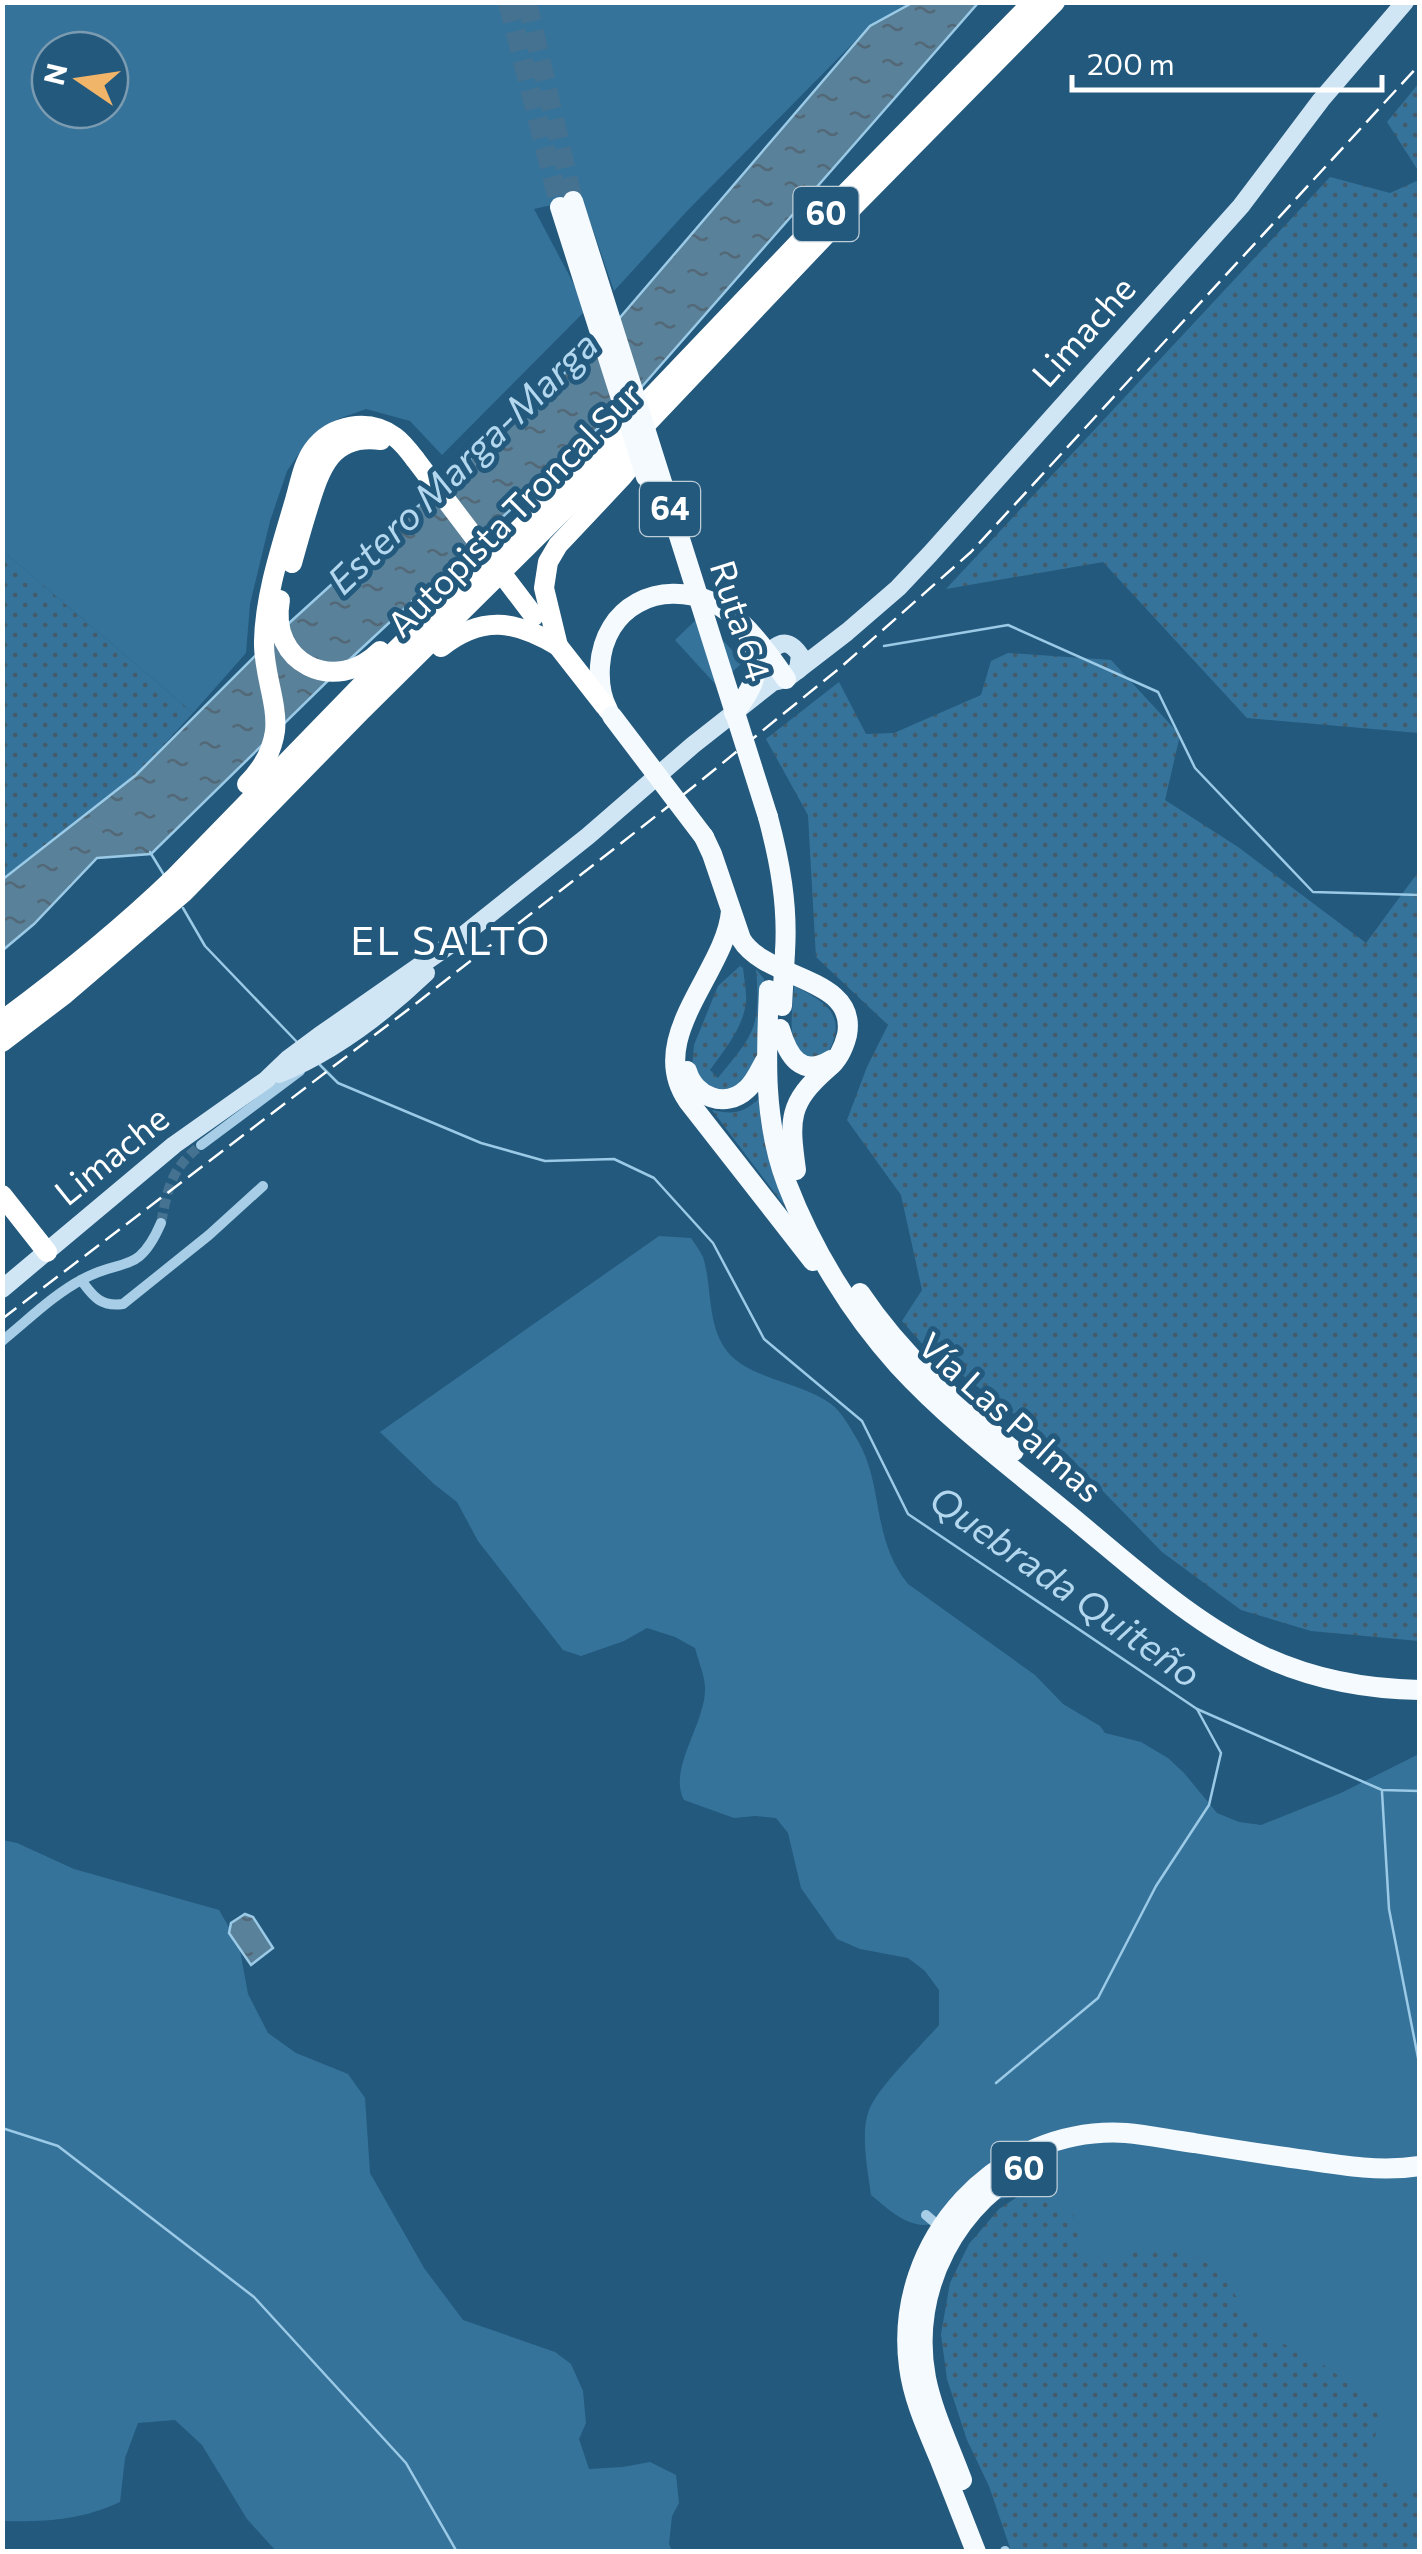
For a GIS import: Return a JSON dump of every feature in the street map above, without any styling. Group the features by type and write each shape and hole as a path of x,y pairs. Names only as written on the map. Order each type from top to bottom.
{"highway":[{"name":"Autopista Troncal Sur","path":"175,879 376,670 681,367 1033,2"},
{"name":"Autopista Troncal Sur","path":"2,1042 65,994 140,912 360,712 575,500 838,222 1054,2"},
{"name":"Ruta 64","path":"566,204 761,818 770,884 762,948"},
{"path":"558,646 544,588 552,553 622,477 727,340"},
{"path":"140,912 175,879 268,757 276,727 264,656 266,613 303,472 316,446 340,430 368,426 393,436 411,454 704,837 731,911 762,948 770,966 816,984 843,1008 846,1040 832,1066 808,1086 796,1105 796,1170"},
{"path":"411,454 384,440 366,438 348,443 332,454 317,478 278,616 281,634 302,662 319,670 338,672 356,668 379,652 510,529 583,467"},
{"path":"609,711 600,670 606,640 620,616 641,600 664,593 694,596 726,610 792,674"},
{"path":"175,879 202,879 459,633 484,625 502,625 558,646"},
{"path":"734,714 750,691 756,673 745,629"},
{"path":"731,911 726,938 685,1021 676,1054 677,1079 688,1101 778,1218 852,1306"},
{"name":"Autopista Troncal Sur","path":"2,1021 140,912"},
{"path":"762,948 730,961 710,987 686,1058 689,1078 701,1093 726,1099 746,1090 766,1059"},
{"name":"Vía Las Palmas","path":"762,948 780,1030 782,1113 796,1170 840,1260 902,1347 960,1405 1208,1611 1272,1646 1313,1662 1352,1672 1420,1678"},
{"name":"Vía Las Palmas","path":"775,998 766,1059 769,1118 782,1171 810,1236 852,1306 899,1366 942,1409 1116,1554 1211,1626 1296,1669 1367,1687 1420,1690"},
{"path":"780,1030 788,1052 801,1064 819,1066 840,1052"},
{"path":"2,1195 47,1252"},
{"name":"60","path":"976,2552 922,2419 908,2366 912,2294 933,2221 1004,2164 1053,2142 1089,2134 1142,2135 1373,2169 1420,2166"},
{"name":"60","path":"990,2552 930,2396 923,2342 926,2306 942,2256 972,2211 998,2186 1043,2159 1076,2148 1110,2144 1145,2146 1358,2181 1420,2180"}],"main road":[{"name":"Limache","path":"588,836 638,802 777,692 792,674 898,588 1240,206 1321,100 1405,2"},
{"path":"756,673 768,652"},
{"name":"Limache","path":"2,1289 152,1162 266,1080 301,1063 324,1038 376,1016 461,937 773,682 792,674"}],"street":[{"name":"Limache","path":"201,1145 301,1063"},
{"path":"81,1280 96,1300 123,1304 210,1235 263,1186"},
{"path":"2,1341 81,1280 139,1257 161,1223"}],"shaded area":[{"path":"3,3 912,3 870,26 688,210 614,291 582,198 534,209 587,309 442,455 410,421 366,409 338,419 309,439 287,471 270,521 250,604 246,653 193,713 3,551"},
{"path":"1419,83 1419,172 1387,122"},
{"path":"1330,177 1390,193 1419,180 1419,733 1247,718 1103,562 946,589"},
{"path":"3,551 193,713 136,775 3,879"},
{"path":"700,616 743,662 717,686 675,640"},
{"path":"1008,653 1111,660 1180,735 1165,800 1238,847 1366,943 1419,871 1419,1641 1311,1631 1241,1610 1162,1552 1066,1453 925,1347 902,1321 922,1290 901,1195 847,1120 888,1025 816,957 808,815 766,739 839,682 866,734 894,733 981,695 991,661"},
{"path":"740,966 746,990 744,1012 710,1070 718,1078 747,1040 756,1018 756,969 764,979 763,1027 757,1060 741,1085 724,1092 703,1089 692,1068 694,1045 718,986"},
{"path":"794,986 824,1004 835,1020 836,1030 827,1055 805,1058 795,1043"},
{"path":"759,1099 768,1154 802,1229 712,1110 737,1112"},
{"path":"659,1236 691,1238 700,1252 715,1326 733,1358 759,1373 819,1396 842,1416 866,1458 888,1549 908,1584 1035,1675 1063,1704 1105,1733 1141,1742 1168,1758 1217,1813 1261,1825 1341,1793 1419,1754 1419,2493 1393,2483 1373,2456 1378,2414 1354,2387 1311,2356 1261,2334 1214,2263 1157,2245 1095,2262 1085,2254 1072,2210 1038,2199 1000,2199 924,2225 902,2218 871,2195 866,2119 890,2079 939,2025 939,1990 925,1971 908,1958 860,1949 837,1939 801,1888 788,1833 776,1818 734,1818 684,1800 680,1774 704,1700 704,1681 695,1648 647,1628 581,1656 563,1650 478,1541 457,1502 380,1432"},
{"path":"3,1840 74,1869 219,1910 239,1945 248,1994 268,2033 296,2053 348,2074 365,2098 370,2173 424,2268 463,2320 555,2352 571,2364 583,2391 586,2423 579,2439 589,2469 650,2462 676,2475 679,2503 672,2516 672,2551 276,2551 247,2519 202,2445 175,2420 138,2423 125,2458 120,2502 63,2519 3,2521"},
{"path":"1046,2178 1419,2193 1419,2551 1011,2551 947,2379 941,2334 950,2283 969,2244 999,2209"}],"water":[{"path":"912,3 978,3 639,390 347,662 151,854 97,858 34,924 3,950 3,879 136,775 277,634 599,342 870,26"},
{"path":"245,1914 253,1917 273,1948 251,1965 229,1933 231,1923"}],"waterway":[{"path":"884,646 1008,625 1158,692 1195,768 1313,892 1420,895"},
{"path":"150,852 164,875"},
{"path":"183,908 205,946 297,1042"},
{"name":"Quebrada Quiteño","path":"320,1065 338,1083 481,1143 545,1161 614,1159 654,1178 713,1243 764,1339 862,1421 908,1514 1197,1709 1382,1790 1420,1791"},
{"path":"996,2083 1098,1998 1156,1886 1209,1805 1221,1753 1197,1709"},
{"path":"1382,1792 1389,1909 1420,2068"},
{"path":"2,2128 58,2146 254,2297 406,2463 457,2552"}],"tunnel":[{"path":"508,2 560,207"},
{"path":"527,2 573,201"},
{"path":"161,1223 172,1180 183,1162 201,1145"}],"railway":[{"path":"2,1319 693,787 841,667 971,552 1420,64"}],"district":[{"name":"EL SALTO","path":"451,941"}],"water label":[{"name":"Estero Marga-Marga","path":"463,463"}]}
